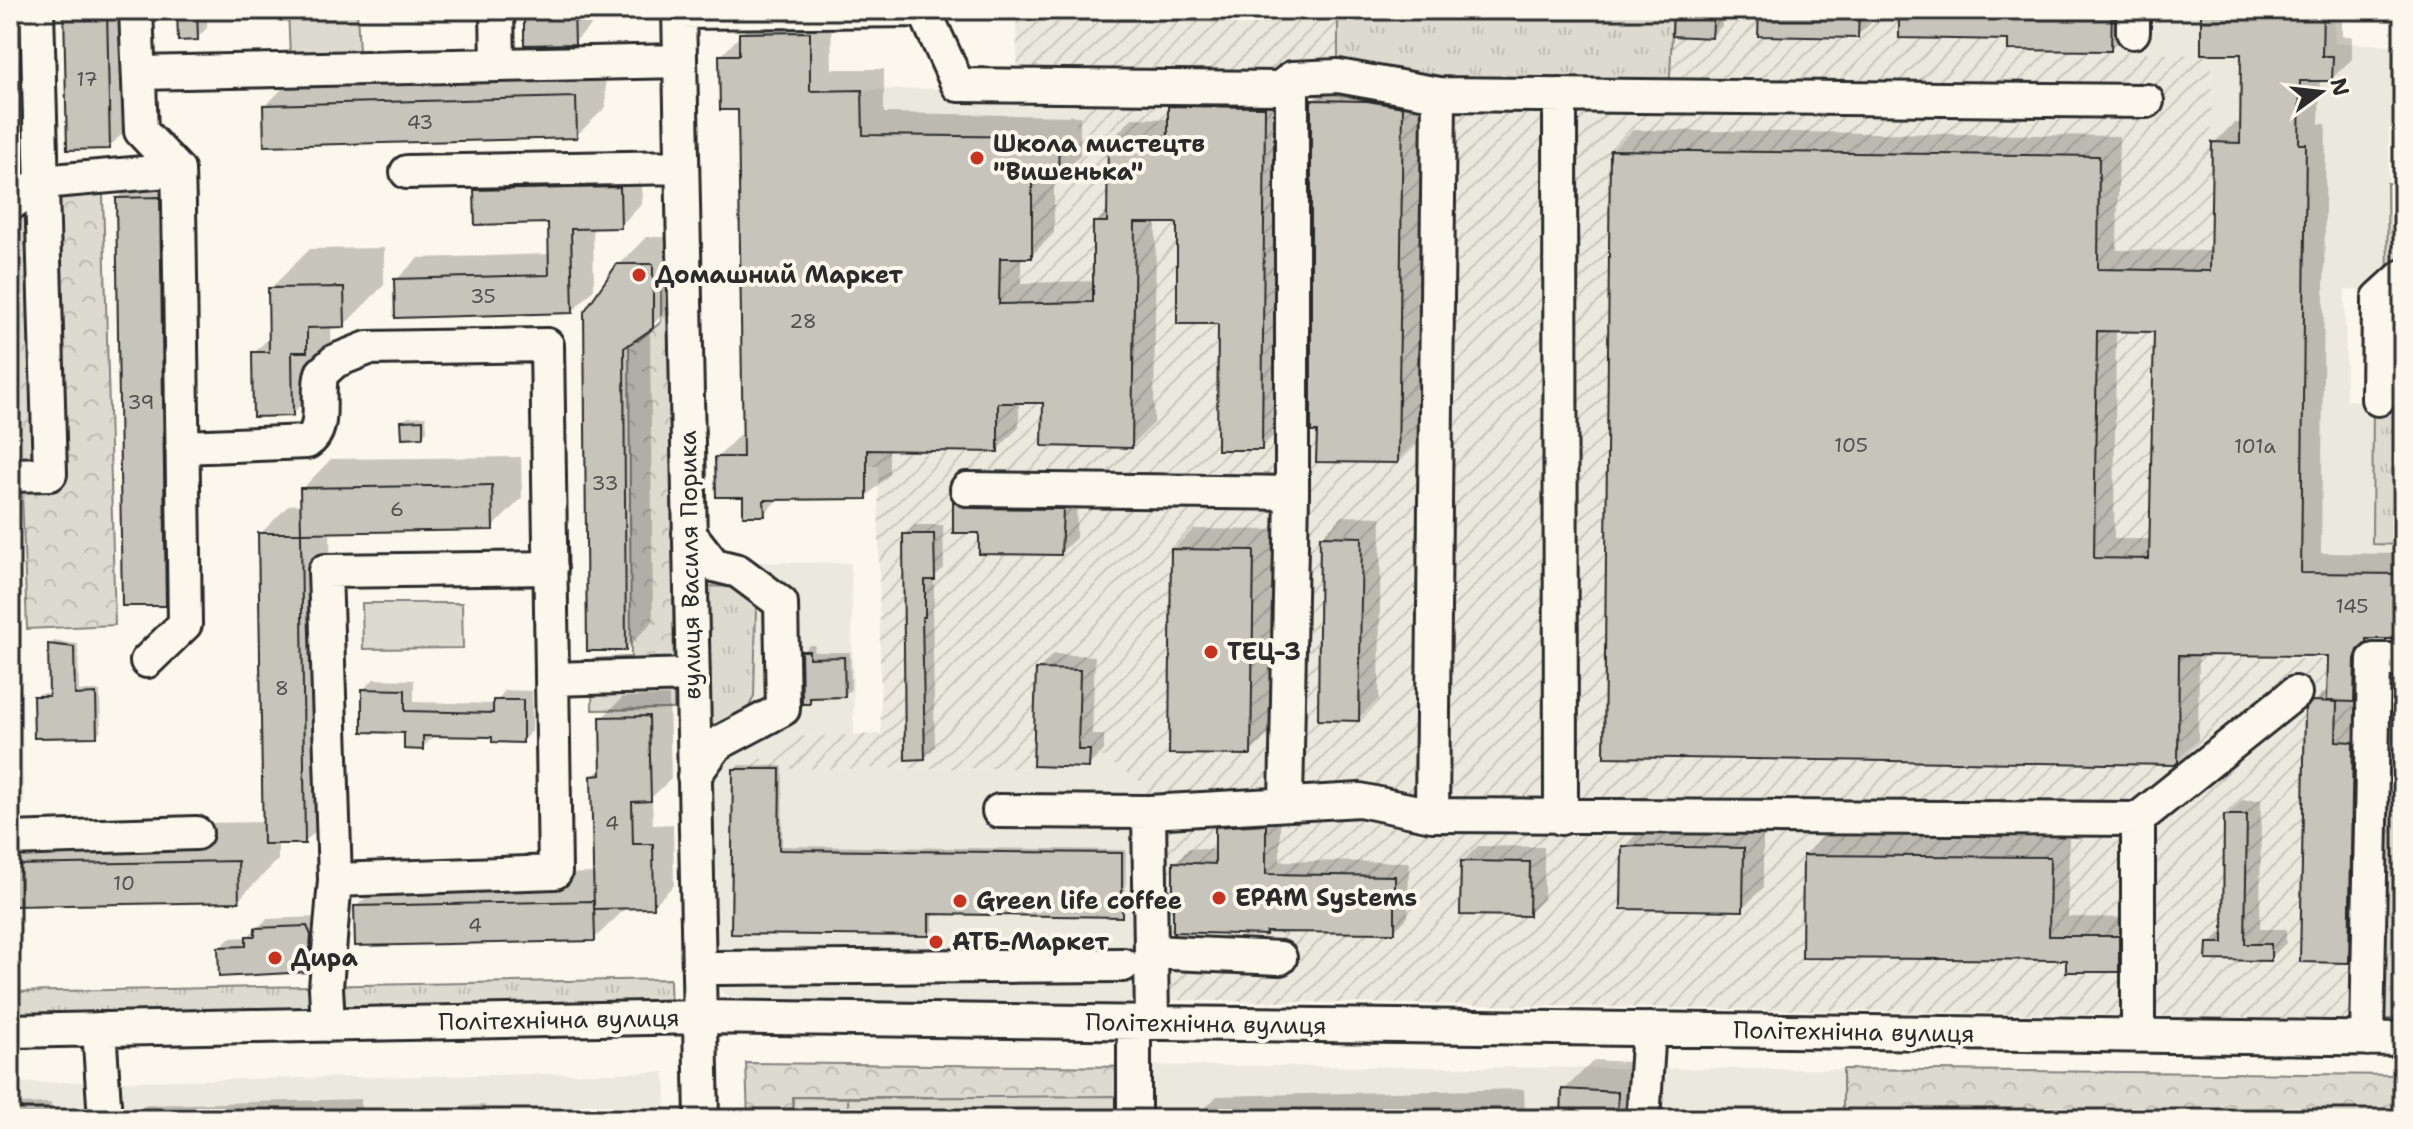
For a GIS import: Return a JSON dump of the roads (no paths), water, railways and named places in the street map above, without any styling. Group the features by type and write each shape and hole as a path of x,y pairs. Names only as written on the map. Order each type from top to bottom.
{"street":[{"path":"10,475 50,474 37,10"},
{"path":"136,10 141,131 178,170 185,624 147,661"},
{"path":"497,10 498,65"},
{"path":"679,11 924,10 958,85 1280,88 1292,78 1338,76 1439,94 2147,101"},
{"name":"вулиця Василя Порика","path":"679,11 702,1119"},
{"path":"139,73 680,61"},
{"path":"1286,803 1292,493 1292,78"},
{"path":"1432,815 1439,94"},
{"path":"1560,95 1561,818"},
{"path":"407,172 682,167"},
{"path":"10,204 42,182 178,170"},
{"path":"2378,399 2379,298 2403,276"},
{"path":"182,447 307,442 313,439 318,426 322,373 335,361 368,348 547,345 555,872 335,880"},
{"path":"967,489 1292,493"},
{"path":"689,533 714,565 738,571 781,603 783,709 717,744 694,776"},
{"path":"328,1025 326,987 335,880 325,571 551,568"},
{"path":"2367,1039 2374,660 2403,660"},
{"path":"552,679 692,675"},
{"path":"999,811 1149,812 1360,800 1432,815 2138,819 2295,693"},
{"path":"1134,1119 1143,1023 1137,959 1149,812"},
{"path":"2138,819 2138,1036"},
{"path":"10,839 196,833"},
{"path":"717,968 946,967 1137,959 1280,958"},
{"path":"946,967 947,1020"},
{"name":"Політехнічна вулиця","path":"10,1031 699,1017 2403,1039"},
{"path":"99,1029 105,1119"},
{"path":"1643,1119 1649,1029"}],"place":[{"name":"Школа мистецтв \"Вишенька\"","path":"977,158"},
{"name":"Домашний Маркет","path":"639,275"},
{"name":"ТЕЦ-3","path":"1211,652"},
{"name":"EPAM Systems","path":"1219,898"},
{"name":"Green life coffee","path":"960,901"},
{"name":"АТБ-Маркет","path":"936,942"},
{"name":"Дира","path":"275,958"}]}
